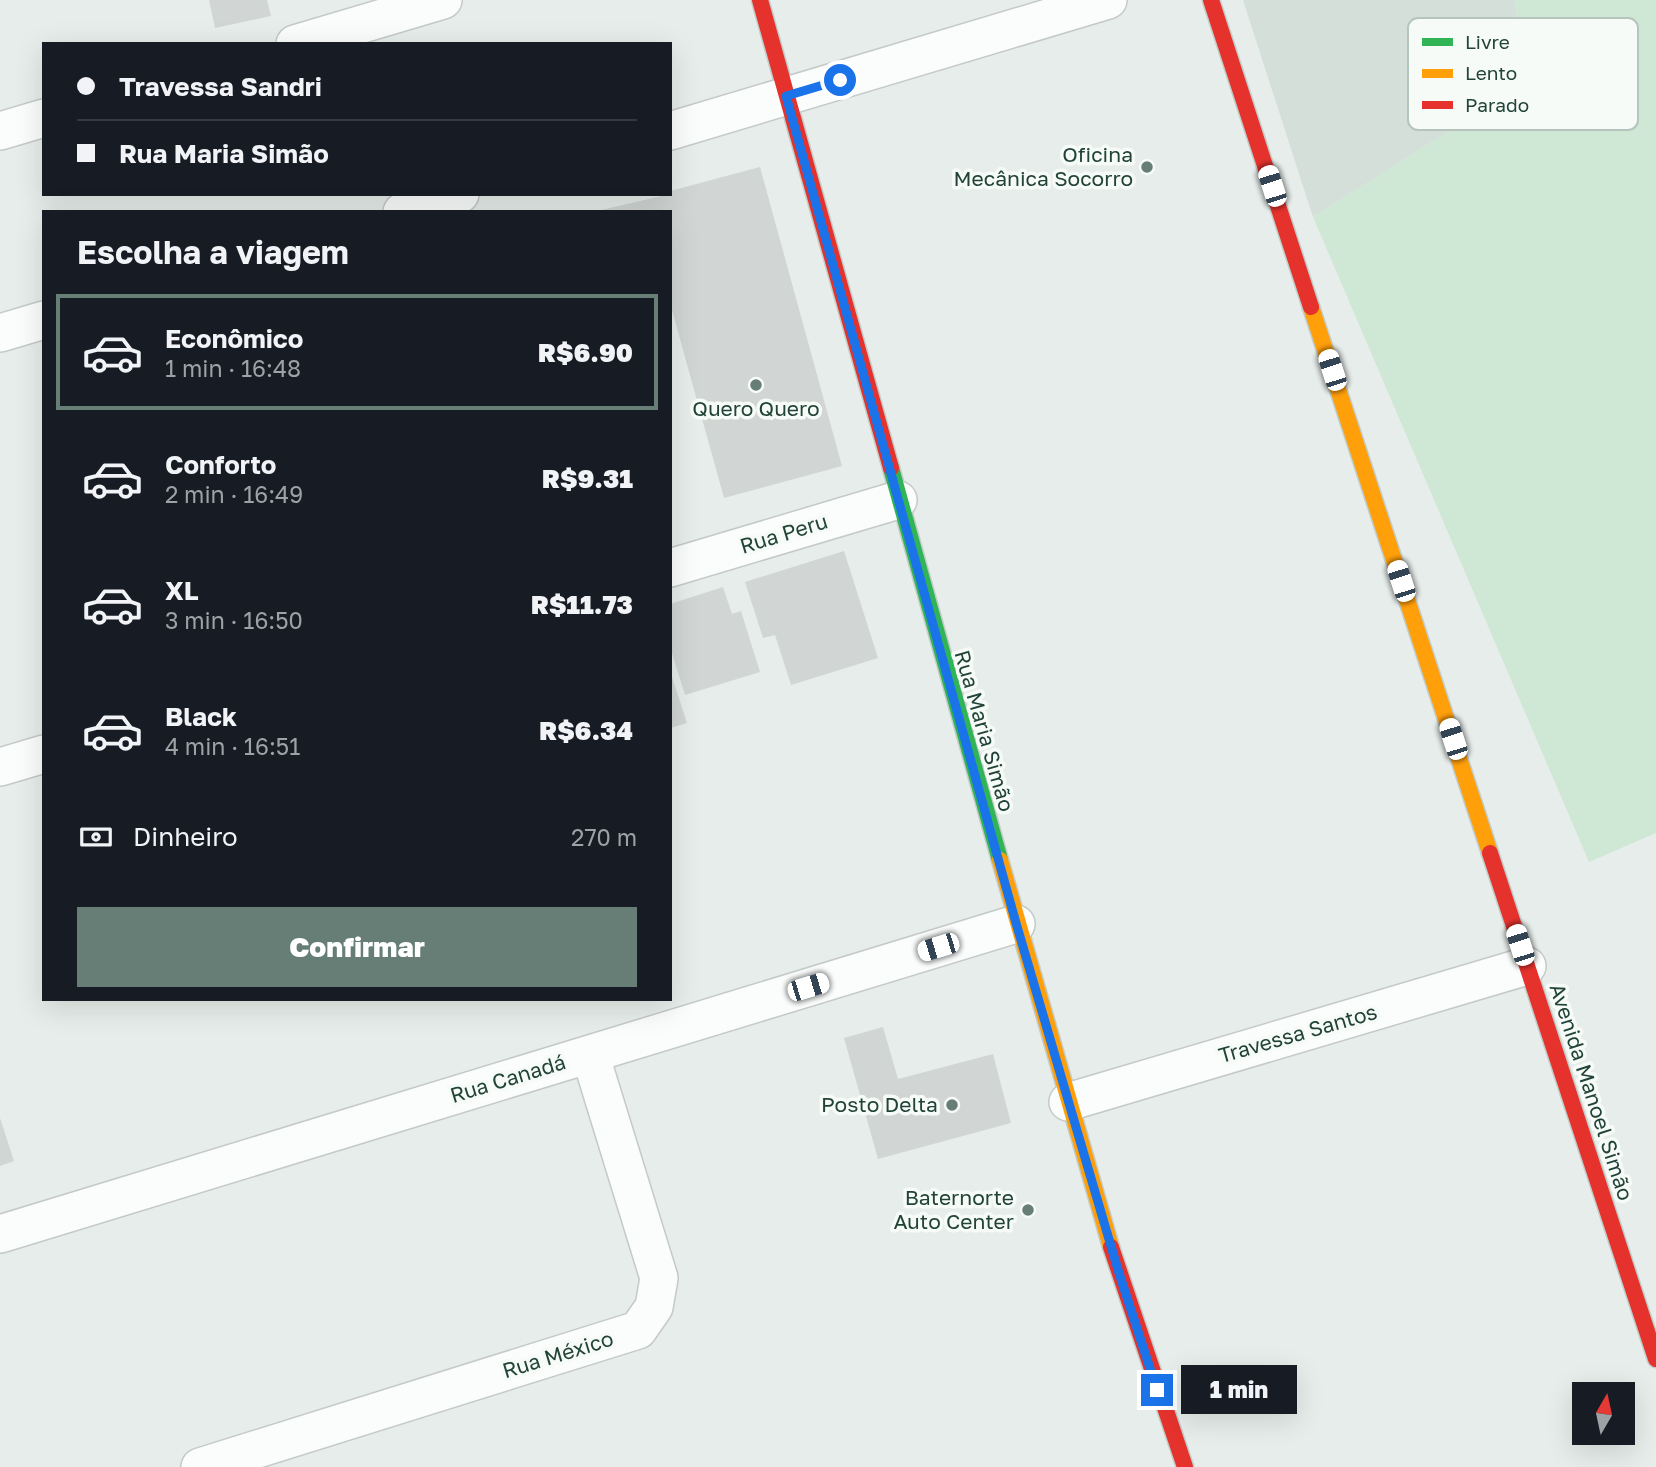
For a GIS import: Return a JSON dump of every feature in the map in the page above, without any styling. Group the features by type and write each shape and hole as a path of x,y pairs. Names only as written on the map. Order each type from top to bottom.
{"main road":[{"name":"Rua Maria Simão","path":"760,0 1016,923 1125,1293 1184,1467"},
{"name":"Avenida Manoel Simão","path":"1211,0 1656,1359"}],"street":[{"path":"302,42 443,0"},
{"path":"672,130 1108,0"},
{"path":"0,131 42,119"},
{"path":"408,210 454,196"},
{"path":"0,333 42,321"},
{"name":"Rua Peru","path":"672,567 898,500"},
{"path":"0,767 42,755"},
{"name":"Rua Canadá","path":"0,1234 1016,923"},
{"name":"Travessa Santos","path":"1068,1102 1527,967"},
{"name":"Rua México","path":"200,1467 638,1331 654,1307 659,1278 590,1054"}],"shaded area":[{"path":"1243,0 1514,0 1518,18 1408,18 1408,130 1451,130 1313,217"}],"green space":[{"path":"1514,0 1656,0 1656,833 1589,862 1313,217 1451,130 1638,130 1638,18 1518,18"}],"building":[{"path":"209,0 267,0 271,16 215,28"},
{"name":"Quero Quero","path":"760,167 842,466 724,498 672,310 672,210 601,210 672,196 672,190"},
{"path":"844,551 878,658 791,685 775,635 763,638 745,582"},
{"path":"723,587 732,614 741,611 760,672 685,695 672,653 672,603"},
{"path":"672,677 687,723 672,727"},
{"path":"883,1027 898,1079 993,1054 1011,1123 878,1159 844,1038"},
{"path":"0,1118 14,1161 0,1166"}],"traffic: fast":[{"path":"891,468 1000,860"}],"traffic: slow":[{"path":"1311,307 1490,853"},
{"path":"1000,860 1111,1247"}],"traffic: jam":[{"path":"760,0 891,468"},
{"path":"1211,0 1311,307"},
{"path":"1490,853 1656,1359"},
{"path":"1111,1247 1185,1467"}],"place":[{"name":"Oficina Mecânica Socorro","path":"1147,167"},
{"name":"Quero Quero","path":"756,385"},
{"name":"Posto Delta","path":"952,1105"},
{"name":"Baternorte Auto Center","path":"1028,1210"}],"route":[{"path":"840,80 786,96 1016,923 1082,1153 1157,1390"}]}
